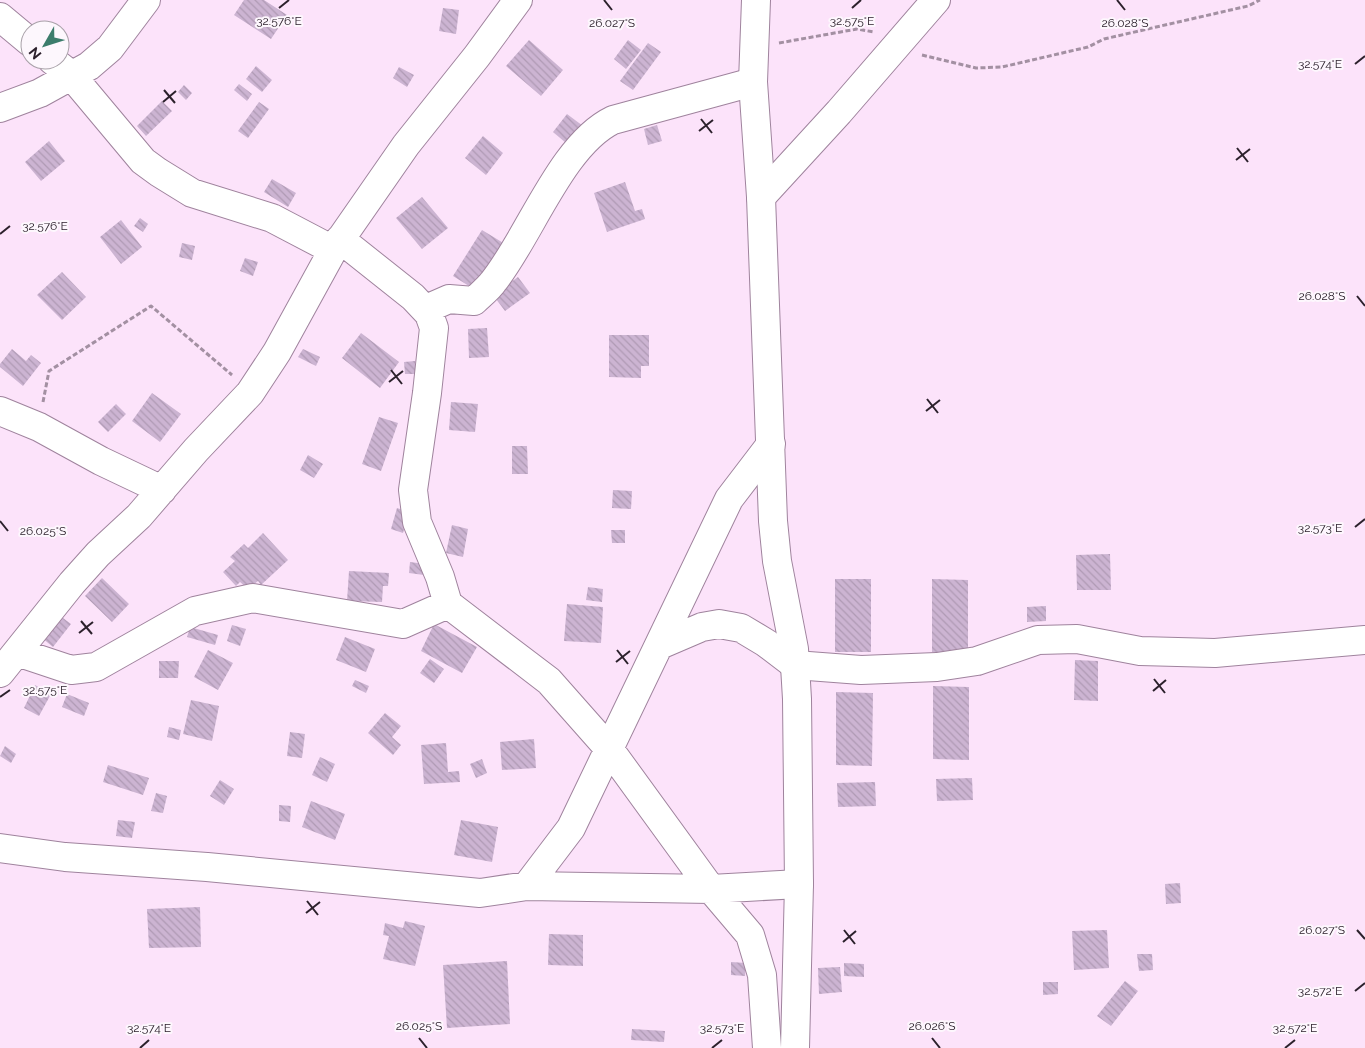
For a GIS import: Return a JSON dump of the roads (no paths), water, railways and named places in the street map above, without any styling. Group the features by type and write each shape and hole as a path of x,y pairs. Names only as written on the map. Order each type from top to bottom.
{"street":[{"path":"70,67 90,66 110,48 146,0"},
{"path":"0,674 72,583 98,554 139,516 250,393 277,352 336,244 406,145 478,56 518,0"},
{"path":"756,0 753,82 761,197 773,521 777,562 795,665 799,884 795,1048"},
{"path":"761,197 839,112 936,0"},
{"path":"0,17 20,34"},
{"path":"0,108 40,93 60,70"},
{"path":"64,70 143,161 158,172 192,193 272,218 336,244 413,297 429,314 434,328 413,490 417,522 440,577 448,604 549,681 610,750 712,889 750,935 762,975 768,1048"},
{"path":"429,314 433,306 449,299 474,301 493,282 553,185 581,146 601,125 613,120 753,82"},
{"path":"0,411 39,427 102,461 162,490"},
{"path":"527,886 572,828 730,500 771,444"},
{"path":"17,652 71,670 96,667 196,611 253,598 403,624 448,604"},
{"path":"660,645 702,627 719,624 740,628 766,642 795,665 860,670 937,667 977,662 1038,640 1077,639 1140,651 1216,654 1365,640"},
{"path":"0,848 65,857 480,893 527,886 712,889 799,884"}]}
